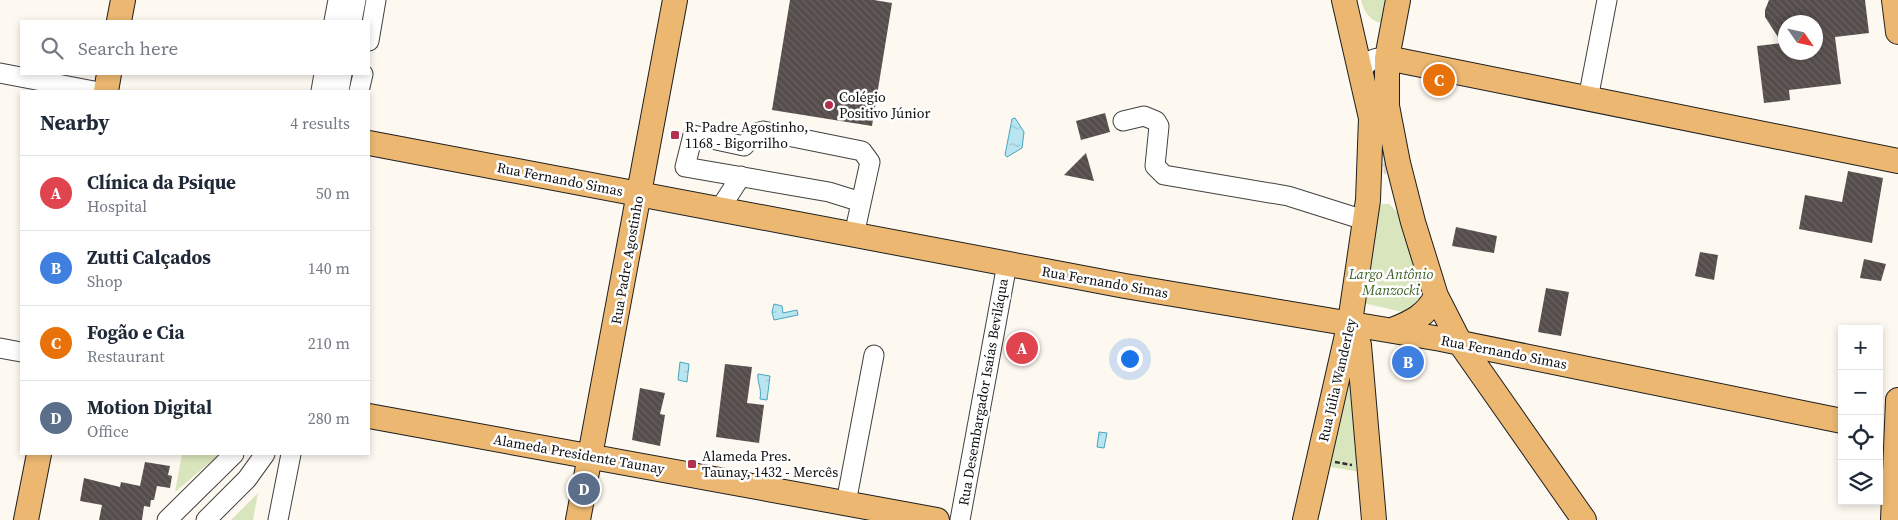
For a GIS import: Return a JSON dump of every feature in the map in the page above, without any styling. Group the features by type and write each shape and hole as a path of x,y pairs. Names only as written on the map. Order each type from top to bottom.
{"main road":[{"path":"119,20 123,0"},
{"name":"Rua Padre Agostinho","path":"578,520 675,0"},
{"name":"Rua Júlia Wanderley","path":"1305,520 1350,322 1366,210 1371,118 1344,0"},
{"path":"1398,0 1387,58 1386,79 1389,115 1413,222 1436,296 1460,343 1584,520"},
{"path":"1894,0 1898,32"},
{"path":"1350,23 1372,31 1393,27"},
{"path":"1387,58 1898,161"},
{"path":"106,90 110,75"},
{"name":"Rua Fernando Simas","path":"370,143 1125,286 1350,322 1838,420"},
{"path":"1366,210 1377,192 1384,190 1390,193 1413,222"},
{"path":"1392,330 1418,318 1426,312 1436,296"},
{"path":"1350,322 1359,345 1374,520"},
{"path":"1492,390 1495,368 1503,357 1509,353"},
{"path":"1893,520 1891,432 1898,400"},
{"name":"Alameda Presidente Taunay","path":"370,416 937,520"},
{"path":"26,520 39,455"}],"street":[{"path":"334,20 338,0"},
{"path":"352,20 356,0"},
{"path":"370,35 376,0"},
{"path":"1588,98 1607,0"},
{"path":"1361,71 1368,61 1377,57 1387,58"},
{"path":"0,73 89,90"},
{"path":"321,90 324,75"},
{"path":"339,90 342,75"},
{"path":"359,90 363,75"},
{"path":"1123,121 1144,116 1156,121 1159,126 1155,166 1164,175 1366,210"},
{"path":"854,235 870,162 862,151 763,131 756,133 744,146 692,135 685,167 829,192 861,202"},
{"path":"719,210 741,176"},
{"name":"Rua Desembargador Isaías Beviláqua","path":"960,520 1007,264"},
{"path":"0,348 20,352"},
{"path":"846,503 874,355"},
{"path":"167,520 233,455"},
{"path":"206,520 247,478 264,455"},
{"path":"278,520 291,455"}],"path":[{"path":"1319,459 1370,468"}],"green space":[{"path":"1361,0 1386,0 1384,23 1379,23 1369,16"},
{"name":"Largo Antônio Manzocki","path":"1389,204 1399,214 1416,274 1438,320 1363,303 1379,206"},
{"path":"1347,342 1360,472 1325,466"},
{"path":"182,455 219,455 175,492"},
{"path":"258,493 253,520 231,520"}],"shaded area":[{"path":"1371,62 1376,62 1391,175 1377,172"}],"water":[{"path":"1015,118 1024,132 1022,148 1007,157 1005,155 1012,119"},
{"path":"774,304 782,306 783,313 797,310 798,315 774,320 772,312"},
{"path":"680,362 689,364 687,382 678,380"},
{"path":"758,374 770,376 767,400 760,399"},
{"path":"1099,432 1107,433 1104,448 1097,447"}],"building":[{"path":"790,0 874,0 892,3 872,126 772,110"},
{"path":"1769,0 1865,0 1869,33 1835,37 1841,84 1789,90 1790,100 1764,103 1757,46 1778,43 1778,60 1823,60 1823,15 1778,15 1778,37 1765,17 1765,10"},
{"path":"1105,113 1110,132 1081,140 1076,121"},
{"path":"1086,153 1094,181 1064,175"},
{"path":"1848,171 1883,178 1872,243 1799,229 1805,195 1842,202"},
{"path":"1456,227 1497,236 1494,253 1452,246"},
{"path":"1700,252 1718,255 1714,280 1695,276"},
{"path":"1864,259 1886,264 1881,281 1860,278"},
{"path":"1546,288 1569,292 1561,336 1538,332"},
{"path":"725,364 752,367 747,403 764,405 759,443 716,437"},
{"path":"640,388 665,393 660,414 665,415 660,446 632,440"},
{"path":"145,462 170,466 168,475 172,476 170,488 157,486 154,500 151,500 150,507 144,506 142,520 99,520 102,505 80,501 84,478 120,487 121,482 140,486"}],"place":[{"name":"Fogão e Cia","path":"1439,80"},
{"name":"Colégio Positivo Júnior","path":"829,105"},
{"name":"R. Padre Agostinho, 1168 - Bigorrilho","path":"675,135"},
{"name":"Clínica da Psique","path":"1022,348"},
{"name":"Zutti Calçados","path":"1408,362"},
{"name":"Alameda Pres. Taunay, 1432 - Mercês","path":"692,464"},
{"name":"Motion Digital","path":"584,489"}]}
